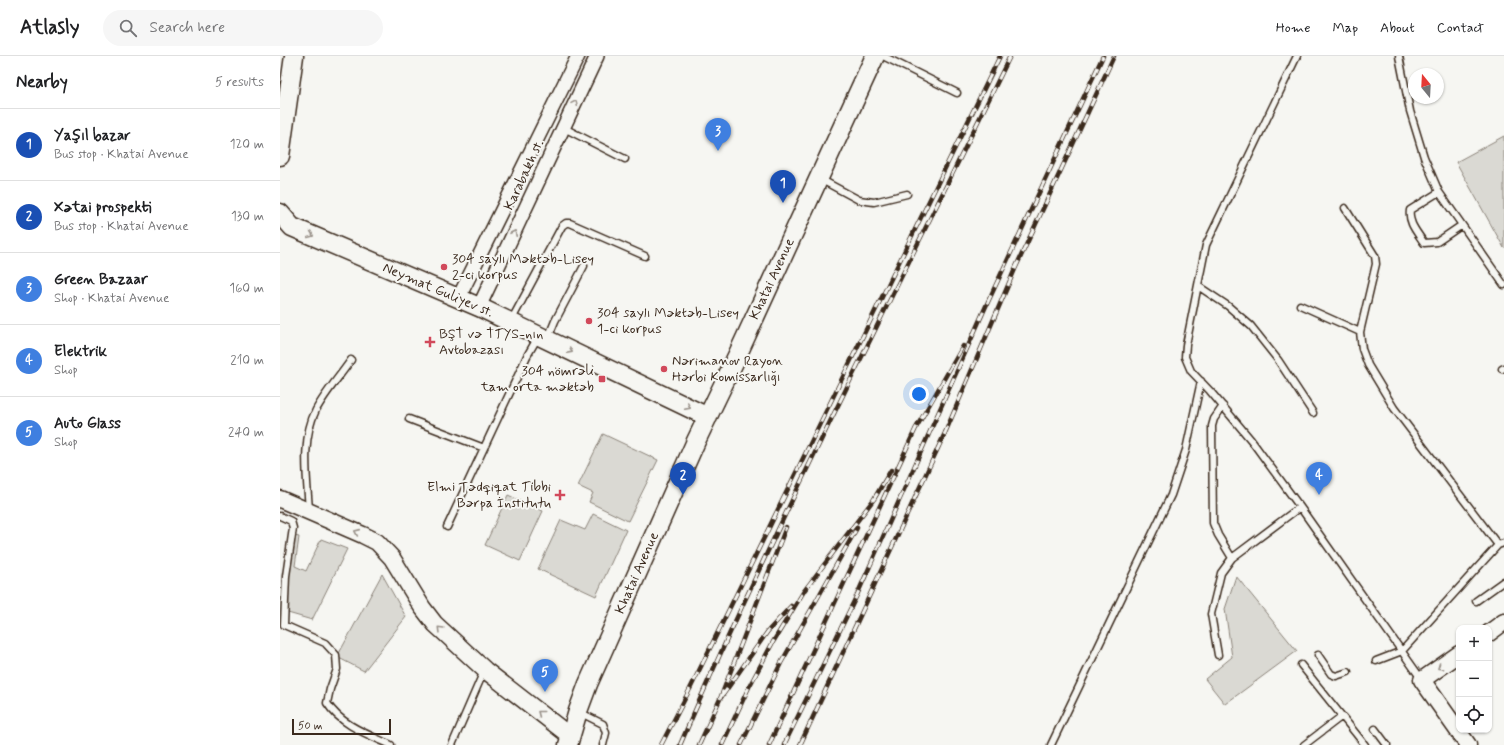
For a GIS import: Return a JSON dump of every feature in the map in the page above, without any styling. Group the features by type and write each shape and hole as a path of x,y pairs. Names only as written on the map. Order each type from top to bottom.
{"main road":[{"path":"280,72 282,56"},
{"path":"280,156 283,120 294,56"},
{"name":"Khatai Avenue","path":"569,741 591,677 708,416 874,56"},
{"name":"Neymat Guliyev st.","path":"280,213 286,228 479,307 708,416"}],"street":[{"name":"Karabakh st.","path":"458,299 578,56"},
{"name":"Karabakh st.","path":"479,307 597,56"},
{"path":"280,499 377,542 386,551 422,607 435,624 485,670 569,741"},
{"path":"1492,631 1504,622"},
{"path":"1456,656 1422,680 1468,745"}],"lane":[{"path":"883,56 957,94"},
{"path":"1297,56 1206,245 1186,345 1185,357 1191,371 1251,440 1422,680"},
{"path":"1399,56 1410,111 1424,157 1439,192 1504,285"},
{"path":"564,128 625,158"},
{"path":"819,178 859,200 874,202 907,194"},
{"path":"1439,192 1410,210 1409,216 1411,223 1424,243 1437,242 1462,225"},
{"path":"1345,208 1375,256 1376,264 1360,332 1362,349 1368,365 1394,408 1501,544 1402,651 1376,661"},
{"path":"510,322 562,226 566,223 570,223 645,256"},
{"path":"447,526 527,356 543,338 555,320 584,266"},
{"path":"1198,286 1228,306 1251,326 1278,360 1313,413"},
{"path":"1300,305 1360,332"},
{"path":"309,511 307,462 308,439 312,420 316,410 351,360"},
{"path":"1051,745 1171,495 1186,450 1201,381"},
{"path":"1223,406 1214,419 1212,426 1214,523 1218,536 1232,558"},
{"path":"408,419 484,448"},
{"path":"1218,655 1210,614 1221,572 1232,558 1300,507"},
{"path":"280,516 291,521 293,528 286,576 284,625 325,643 336,655 337,669 327,703 330,709 344,722 391,745"},
{"path":"1476,601 1504,581"},
{"path":"1318,655 1332,674 1336,676 1348,672"},
{"path":"1301,665 1365,745"},
{"path":"452,745 485,670"},
{"path":"578,712 603,724 606,733 603,745"},
{"path":"1304,745 1342,716"},
{"path":"1375,729 1387,745"}],"shaded area":[{"path":"1504,136 1504,248 1456,162"},
{"path":"603,434 658,460 628,521 589,502 593,493 578,486"},
{"path":"508,495 543,511 520,561 485,545"},
{"path":"593,514 626,530 596,596 538,569 561,520 585,530"},
{"path":"290,535 299,537 295,566 306,571 321,539 347,549 312,620 281,611"},
{"path":"382,574 406,617 364,671 337,657"},
{"path":"1236,576 1297,651 1225,704 1205,679 1232,657 1225,609"}],"railway":[{"path":"661,745 691,687 1000,56"},
{"path":"680,745 759,571 841,399 1010,56"},
{"path":"784,745 857,595 986,306 1103,56"},
{"path":"800,745 945,433 1015,269 1114,56"},
{"path":"769,745 916,428 963,346"},
{"path":"722,745 749,687 773,642 804,591 874,499 891,470"},
{"path":"720,699 786,527"},
{"path":"741,745 781,663 857,528"},
{"path":"699,745 720,699 768,631 791,606"}],"place":[{"name":"Green Bazaar","path":"718,151"},
{"name":"Yaşıl bazar","path":"783,203"},
{"name":"304 saylı Məktəb-Lisey 2-ci korpus","path":"444,267"},
{"name":"304 saylı Məktəb-Lisey 1-ci korpus","path":"589,321"},
{"name":"BŞT və TTYS-nın Avtobazası","path":"430,342"},
{"name":"Nərimanov Rayon Hərbi Komissarlığı","path":"664,369"},
{"name":"304 nömrəli tam orta məktəb","path":"602,379"},
{"name":"Elmi Tədqiqat Tibbi Bərpa İnstitutu","path":"560,495"},
{"name":"Xətai prospekti","path":"683,495"},
{"name":"Elektrik","path":"1319,495"},
{"name":"Auto Glass","path":"545,692"}]}
